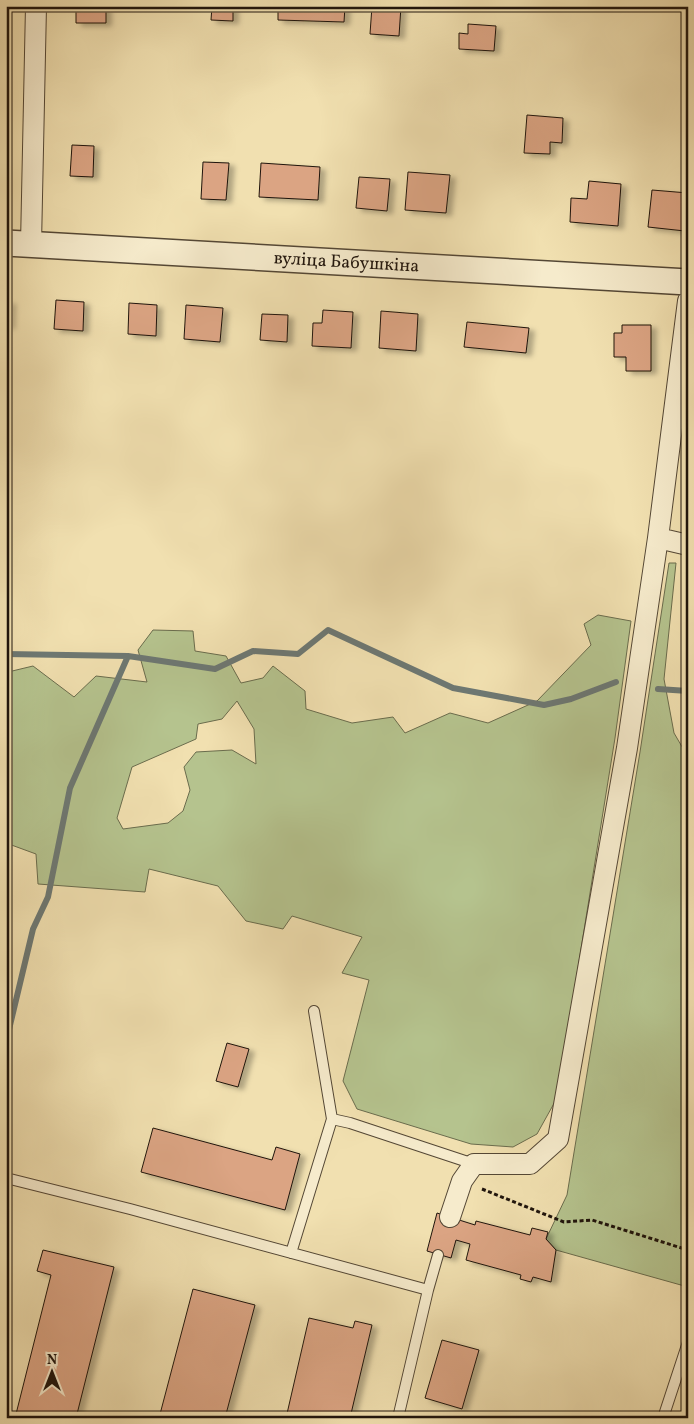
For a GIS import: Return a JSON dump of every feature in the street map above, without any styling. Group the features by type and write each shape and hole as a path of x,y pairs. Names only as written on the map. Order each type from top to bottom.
{"street":[{"path":"31,244 36,6"},
{"name":"вуліца Бабушкіна","path":"6,243 688,282"},
{"path":"450,1216 462,1181 474,1164 530,1164 558,1139 627,748 658,538 688,301"},
{"path":"658,538 688,545"}],"lane":[{"path":"291,1253 332,1119 314,1011"},
{"path":"332,1119 350,1123 474,1164"},
{"path":"6,1178 428,1290"},
{"path":"398,1418 438,1255"},
{"path":"663,1418 688,1342"}],"path":[{"path":"462,1181 564,1222 592,1220 688,1250"}],"green space":[{"path":"669,563 676,563 664,679 674,733 688,757 688,1287 556,1250 546,1239 567,1195"},
{"path":"598,615 631,621 615,738 557,1098 537,1134 513,1147 471,1144 357,1109 343,1081 369,980 342,973 362,937 292,916 283,929 246,921 218,886 149,869 145,892 38,884 36,854 6,843 6,682 8,672 33,666 74,697 96,676 147,682 138,650 153,630 193,631 195,651 226,656 241,683 263,678 273,666 305,691 306,709 352,723 393,717 405,733 450,713 488,723 537,701 591,645 584,624","holes":["237,701 254,729 256,764 232,750 196,752 184,767 190,790 183,811 168,823 123,829 117,818 132,767 196,739 198,724 222,719"]}],"building":[{"path":"76,6 106,6 106,23 76,23"},
{"path":"212,6 233,6 233,21 211,20"},
{"path":"278,6 345,6 344,22 278,20"},
{"path":"372,6 401,6 399,36 370,34"},
{"path":"468,24 496,26 494,51 459,49 459,33 468,34"},
{"path":"527,115 563,118 562,143 550,142 550,154 524,153"},
{"path":"72,145 94,146 93,177 70,176"},
{"path":"203,162 229,163 226,200 201,199"},
{"path":"261,163 320,167 318,200 259,197"},
{"path":"408,172 450,175 446,213 405,210"},
{"path":"359,177 390,179 387,211 356,208"},
{"path":"589,181 621,184 618,226 570,222 571,198 587,199"},
{"path":"652,190 688,193 685,231 648,227"},
{"path":"56,300 84,302 83,331 54,329"},
{"path":"6,301 10,301 9,326 6,326"},
{"path":"129,303 157,305 156,336 128,334"},
{"path":"186,305 223,308 220,342 184,339"},
{"path":"323,310 353,312 351,348 312,346 313,323 322,323"},
{"path":"381,311 418,314 416,351 379,348"},
{"path":"262,314 288,315 287,342 260,340"},
{"path":"467,322 529,328 526,353 464,347"},
{"path":"622,325 651,325 651,371 626,371 626,357 614,357 614,333 622,333"},
{"path":"227,1043 249,1049 238,1087 216,1081"},
{"path":"153,1128 272,1160 276,1147 300,1154 285,1210 141,1172"},
{"path":"437,1213 475,1225 476,1221 530,1235 532,1228 548,1232 546,1239 556,1250 551,1282 533,1277 531,1282 520,1279 521,1275 466,1260 470,1244 456,1240 451,1258 427,1251"},
{"path":"43,1250 114,1267 76,1418 15,1418 51,1275 37,1271"},
{"path":"193,1289 255,1305 225,1418 159,1418"},
{"path":"309,1318 353,1328 355,1321 372,1325 350,1418 286,1418"},
{"path":"442,1340 479,1350 462,1409 425,1398"}],"waterway":[{"path":"6,654 128,656 215,669 253,651 298,654 328,630 453,688 544,705 571,699 616,682"},
{"path":"6,1042 33,929 48,897 70,788 128,656"},
{"path":"658,689 688,691"}]}
